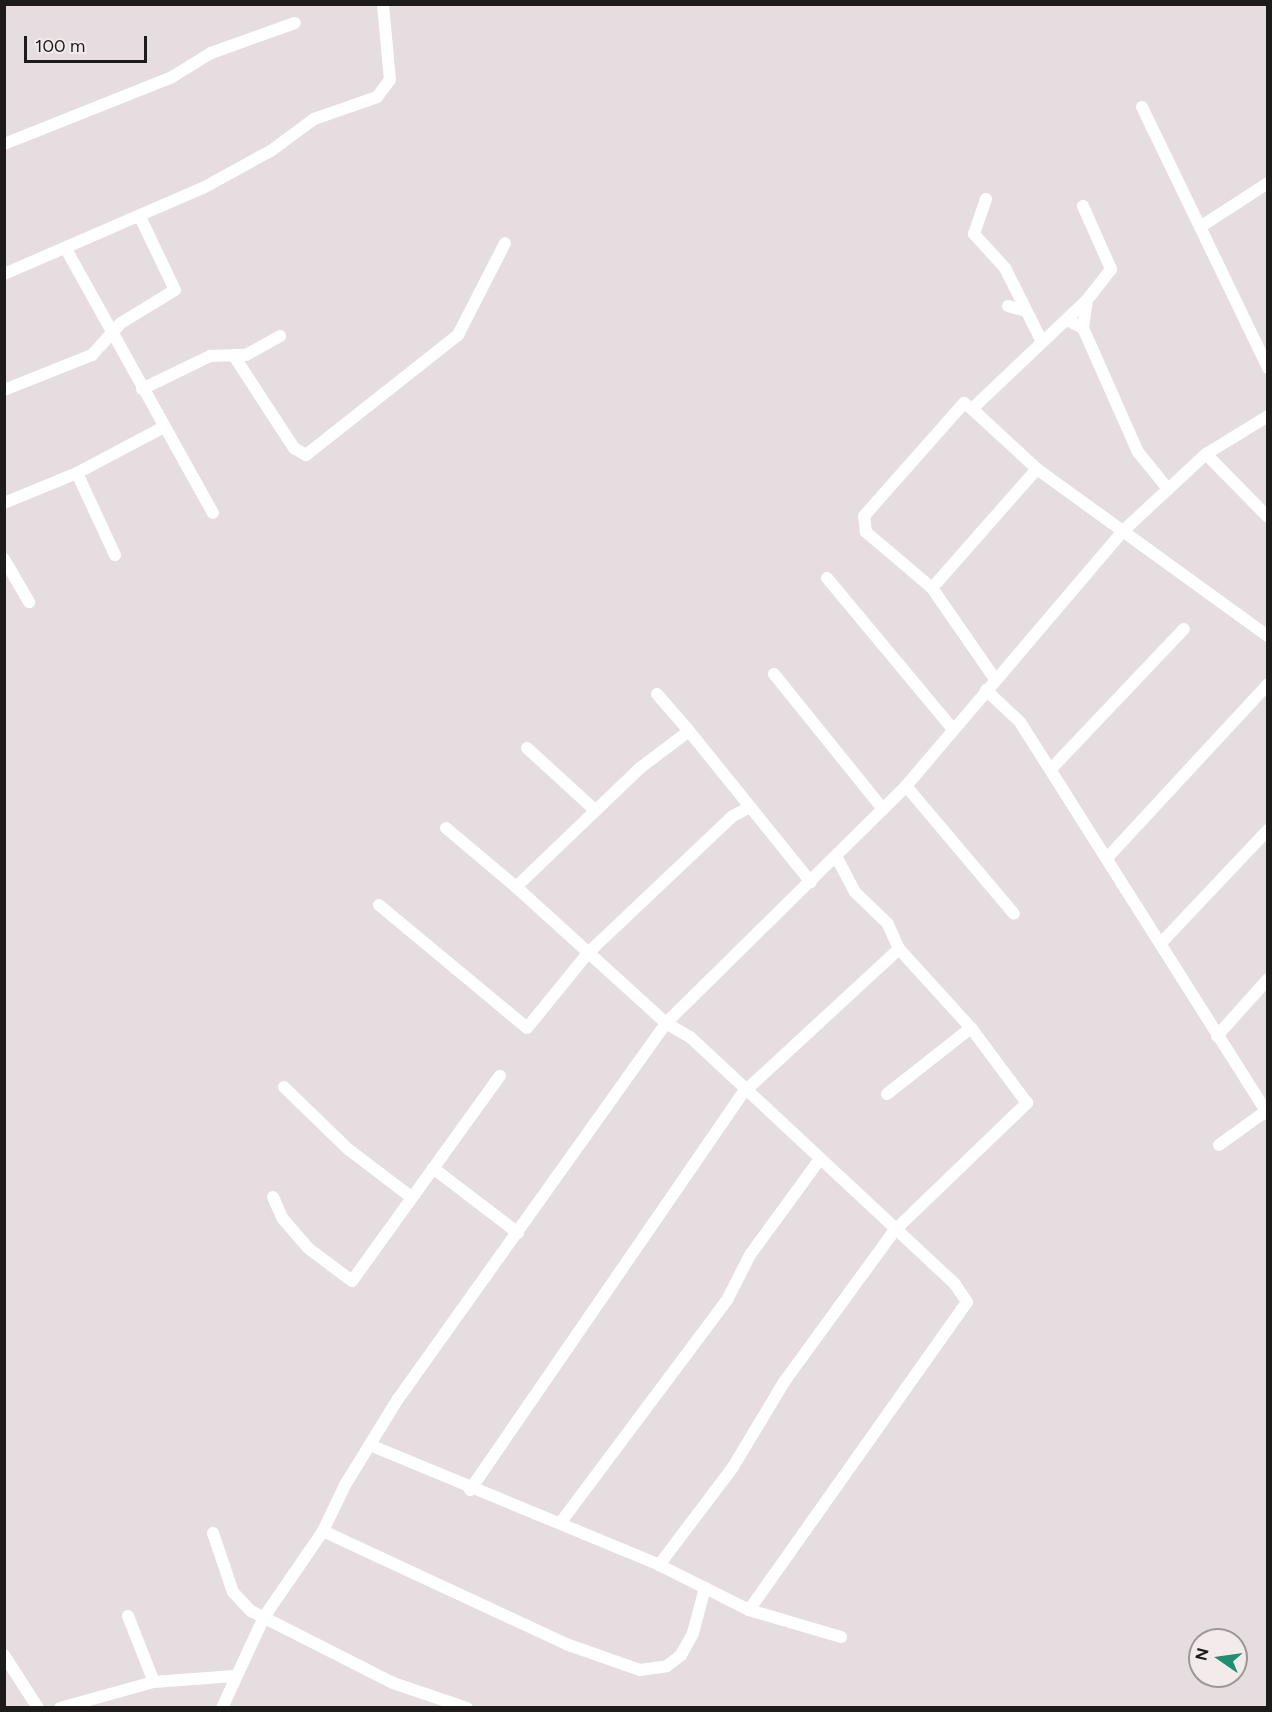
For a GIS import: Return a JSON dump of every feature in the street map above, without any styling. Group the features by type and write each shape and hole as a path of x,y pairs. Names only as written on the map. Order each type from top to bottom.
{"street":[{"path":"4,274 140,217 273,150 314,119 384,91 390,69 383,4"},
{"path":"4,144 172,77 211,53 295,22"},
{"path":"1142,107 1268,368"},
{"path":"1200,227 1268,183"},
{"path":"986,199 974,234 1005,268 1023,310 1042,342"},
{"path":"972,409 1087,300 1111,270 1083,206"},
{"path":"4,390 92,355 113,332 175,290 140,217"},
{"path":"234,356 294,448 306,454 458,335 505,243"},
{"path":"66,249 113,332 162,428 213,513"},
{"path":"1087,300 1083,328 1138,452 1168,489"},
{"path":"1008,306 1023,310"},
{"path":"1067,320 1083,328"},
{"path":"142,389 210,356 234,356 280,336"},
{"path":"995,679 932,588 866,532 864,516 964,403 1037,469 1268,636"},
{"path":"225,1706 234,1676 264,1617 323,1531 370,1445 666,1023 906,786 1123,531 1206,454 1268,416"},
{"path":"4,503 76,473 162,428"},
{"path":"1206,454 1268,517"},
{"path":"932,588 1037,469"},
{"path":"76,473 115,555"},
{"path":"4,559 29,602"},
{"path":"827,578 953,729"},
{"path":"1051,769 1184,629"},
{"path":"774,674 883,809"},
{"path":"1107,858 1268,684"},
{"path":"986,690 1020,722 1266,1113 1219,1145"},
{"path":"657,694 811,882"},
{"path":"516,887 596,811 689,731"},
{"path":"527,748 596,811"},
{"path":"906,786 1014,914"},
{"path":"379,905 527,1028 589,952 733,816 750,807"},
{"path":"446,828 516,887 666,1023 690,1037 744,1092 820,1159 894,1232 955,1284 967,1302 749,1610"},
{"path":"1161,943 1268,830"},
{"path":"659,1564 894,1232 1027,1103 971,1028 899,949 888,924 855,892 836,857"},
{"path":"470,1490 744,1092 899,949"},
{"path":"1217,1036 1268,979"},
{"path":"887,1094 971,1028"},
{"path":"273,1197 283,1219 308,1248 352,1281 500,1076"},
{"path":"284,1087 348,1149 411,1197"},
{"path":"561,1522 727,1300 750,1255 820,1159"},
{"path":"433,1168 518,1233"},
{"path":"370,1445 470,1490 561,1522 659,1564 749,1610 840,1637"},
{"path":"323,1531 566,1644 640,1670 667,1666 681,1655 693,1633 705,1588"},
{"path":"213,1533 233,1592 264,1617 393,1683 467,1707"},
{"path":"128,1616 154,1682"},
{"path":"4,1655 38,1707"},
{"path":"60,1707 154,1682 234,1676"}]}
